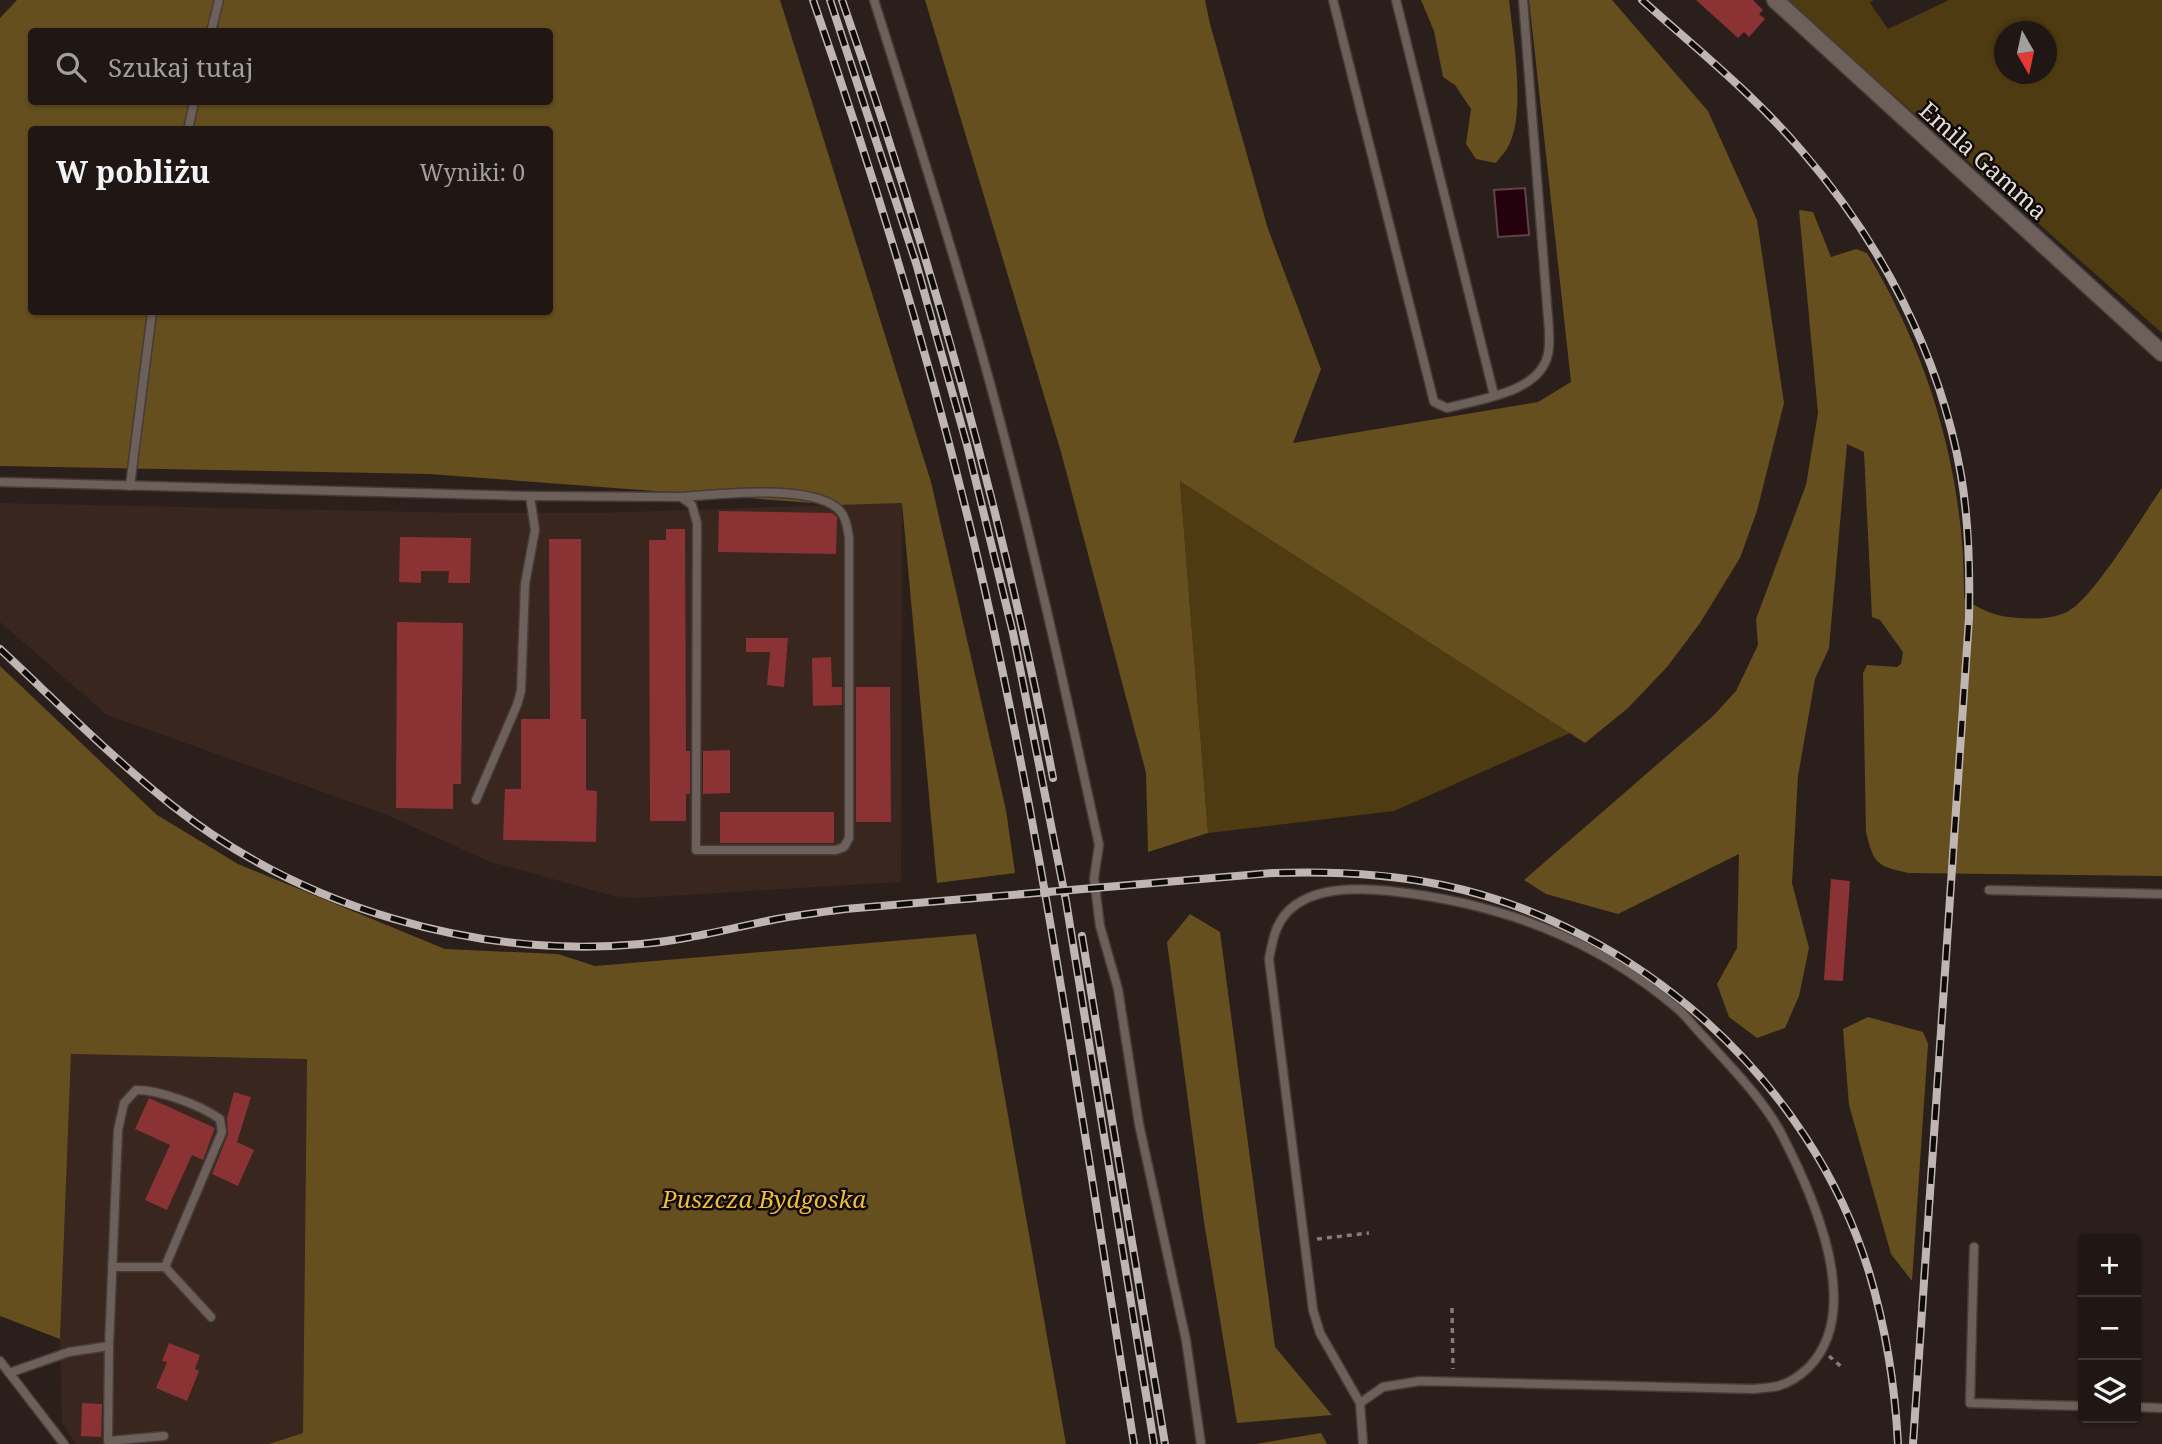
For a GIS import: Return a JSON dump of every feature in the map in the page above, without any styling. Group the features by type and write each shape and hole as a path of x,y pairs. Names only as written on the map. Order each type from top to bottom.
{"street":[{"name":"Emila Gamma","path":"1775,0 2162,353"}],"lane":[{"path":"212,28 219,0"},
{"path":"874,0 985,365 1051,621 1099,845 1094,878 1100,926 1118,989 1139,1124 1186,1340 1201,1444"},
{"path":"1333,0 1434,402 1447,408 1522,387 1538,375 1548,354 1547,305 1523,0"},
{"path":"1396,0 1494,395"},
{"path":"189,126 193,105"},
{"path":"130,486 152,315"},
{"path":"0,482 530,496 681,497 734,492 800,495 822,499 838,509 845,520 849,537 849,838 844,847 836,850 695,850 697,523 692,505 681,497"},
{"path":"476,800 521,691 525,584 535,530 530,496"},
{"path":"1360,1403 1383,1387 1420,1381 1752,1389 1780,1386 1802,1374 1819,1356 1830,1333 1835,1301 1832,1269 1815,1211 1782,1133 1731,1066 1679,1010 1609,959 1526,920 1439,896 1367,889 1333,890 1308,899 1287,912 1277,928 1269,958 1313,1310 1320,1333 1360,1403 1363,1444"},
{"path":"1989,890 2162,894"},
{"path":"164,1436 108,1441 118,1130 124,1103 136,1090 152,1090 220,1119 222,1132 165,1267"},
{"path":"1974,1247 1970,1403 2078,1406"},
{"path":"112,1267 165,1267 211,1317"},
{"path":"9,1373 69,1352 109,1346"},
{"path":"0,1361 64,1444"},
{"path":"2141,1407 2162,1408"}],"path":[{"path":"1304,1241 1369,1233"},
{"path":"1452,1308 1453,1382"},
{"path":"1826,1353 1844,1369"}],"shaded area":[{"path":"1786,0 1873,0 1870,3 1888,29 1949,0 2162,0 2162,333"},
{"path":"1525,188 1529,235 1498,237 1494,190"},
{"path":"1180,480 1570,733 1394,811 1208,833"},
{"path":"0,503 596,513 902,503 901,882 635,898 613,896 488,861 387,815 107,715 0,622"},
{"path":"71,1054 307,1059 303,1433 269,1444 76,1444 62,1423 60,1339"}],"green space":[{"path":"17,0 780,0 931,482 1006,810 1015,873 937,883 902,503 839,505 429,474 0,466 0,18"},
{"path":"925,0 1205,0 1268,229 1321,369 1293,443 1538,402 1571,382 1529,0 1612,0 1708,111 1757,220 1784,403 1757,511 1740,558 1700,623 1667,667 1628,708 1585,743 1180,481 1208,833 1148,852 1146,773 1061,452"},
{"path":"1421,0 1509,0 1517,74 1517,114 1509,145 1496,163 1476,159 1466,144 1471,109 1455,85 1443,77 1434,31"},
{"path":"1799,210 1813,212 1831,257 1856,249 1867,253 1909,333 1940,418 1950,462 1963,552 1964,598 1982,609 2011,617 2043,618 2067,612 2078,604 2104,574 2162,488 2162,876 1909,873 1883,866 1875,858 1866,832 1863,673 1867,665 1897,667 1901,664 1903,652 1880,620 1872,617 1864,452 1847,444 1829,648 1815,679 1798,776 1792,883 1809,948 1799,996 1785,1028 1757,1038 1729,1017 1717,984 1737,948 1739,854 1618,914 1546,894 1524,880 1713,716 1736,691 1758,645 1756,619 1806,485 1818,413"},
{"name":"Puszcza Bydgoska","path":"0,666 157,815 238,864 445,949 558,954 595,966 976,934 1066,1444 269,1444 303,1433 307,1059 71,1054 60,1339 0,1316"},
{"path":"1190,914 1220,932 1275,1347 1332,1415 1237,1423 1204,1222 1167,942"},
{"path":"1868,1017 1923,1032 1928,1044 1912,1281 1891,1254 1849,1105 1843,1029"},
{"path":"1321,1433 1327,1444 1255,1444"}],"building":[{"path":"1696,0 1753,0 1763,10 1759,14 1765,19 1749,37 1744,32 1738,38"},
{"path":"719,511 832,513 837,517 836,554 718,552"},
{"path":"666,529 685,529 686,751 690,751 690,794 686,794 686,821 650,821 649,540 666,540"},
{"path":"400,537 471,538 470,583 448,583 449,571 421,571 421,583 399,582"},
{"path":"549,539 581,539 581,719 586,719 586,790 597,791 596,842 503,840 505,789 521,789 521,719 550,719"},
{"path":"397,622 463,623 461,784 453,784 453,809 396,808"},
{"path":"746,638 788,638 784,687 767,685 770,652 746,652"},
{"path":"831,657 832,687 842,687 842,705 813,706 812,658"},
{"path":"856,687 890,687 891,822 856,822"},
{"path":"730,750 730,793 703,794 703,751"},
{"path":"720,812 834,812 834,843 720,843"},
{"path":"1831,879 1850,881 1843,981 1824,980"},
{"path":"234,1092 251,1097 237,1142 254,1150 238,1186 212,1174 228,1134 227,1118"},
{"path":"149,1098 215,1128 203,1160 192,1155 167,1210 145,1200 170,1145 135,1129"},
{"path":"169,1343 200,1355 195,1369 199,1371 187,1401 156,1388 167,1362 162,1361"},
{"path":"82,1403 102,1404 101,1437 81,1436"}],"railway":[{"path":"813,0 880,202 920,337 957,474 999,654 1062,992 1134,1444"},
{"path":"830,0 916,263 967,445 1013,633 1066,901 1154,1444"},
{"path":"842,0 905,192 962,385 1011,580 1053,778"},
{"path":"1642,0 1764,110 1830,185 1856,222 1903,301 1922,343 1938,386 1961,475 1966,510 1969,618 1913,1444"},
{"path":"0,649 128,769 223,842 277,873 335,898 394,919 455,934 517,943 579,947 641,944 845,909 1273,873 1379,875 1442,885 1514,905 1582,935 1647,975 1706,1022 1760,1076 1805,1137 1842,1202 1869,1272 1889,1357 1898,1444"},
{"path":"1082,936 1165,1444"}]}
